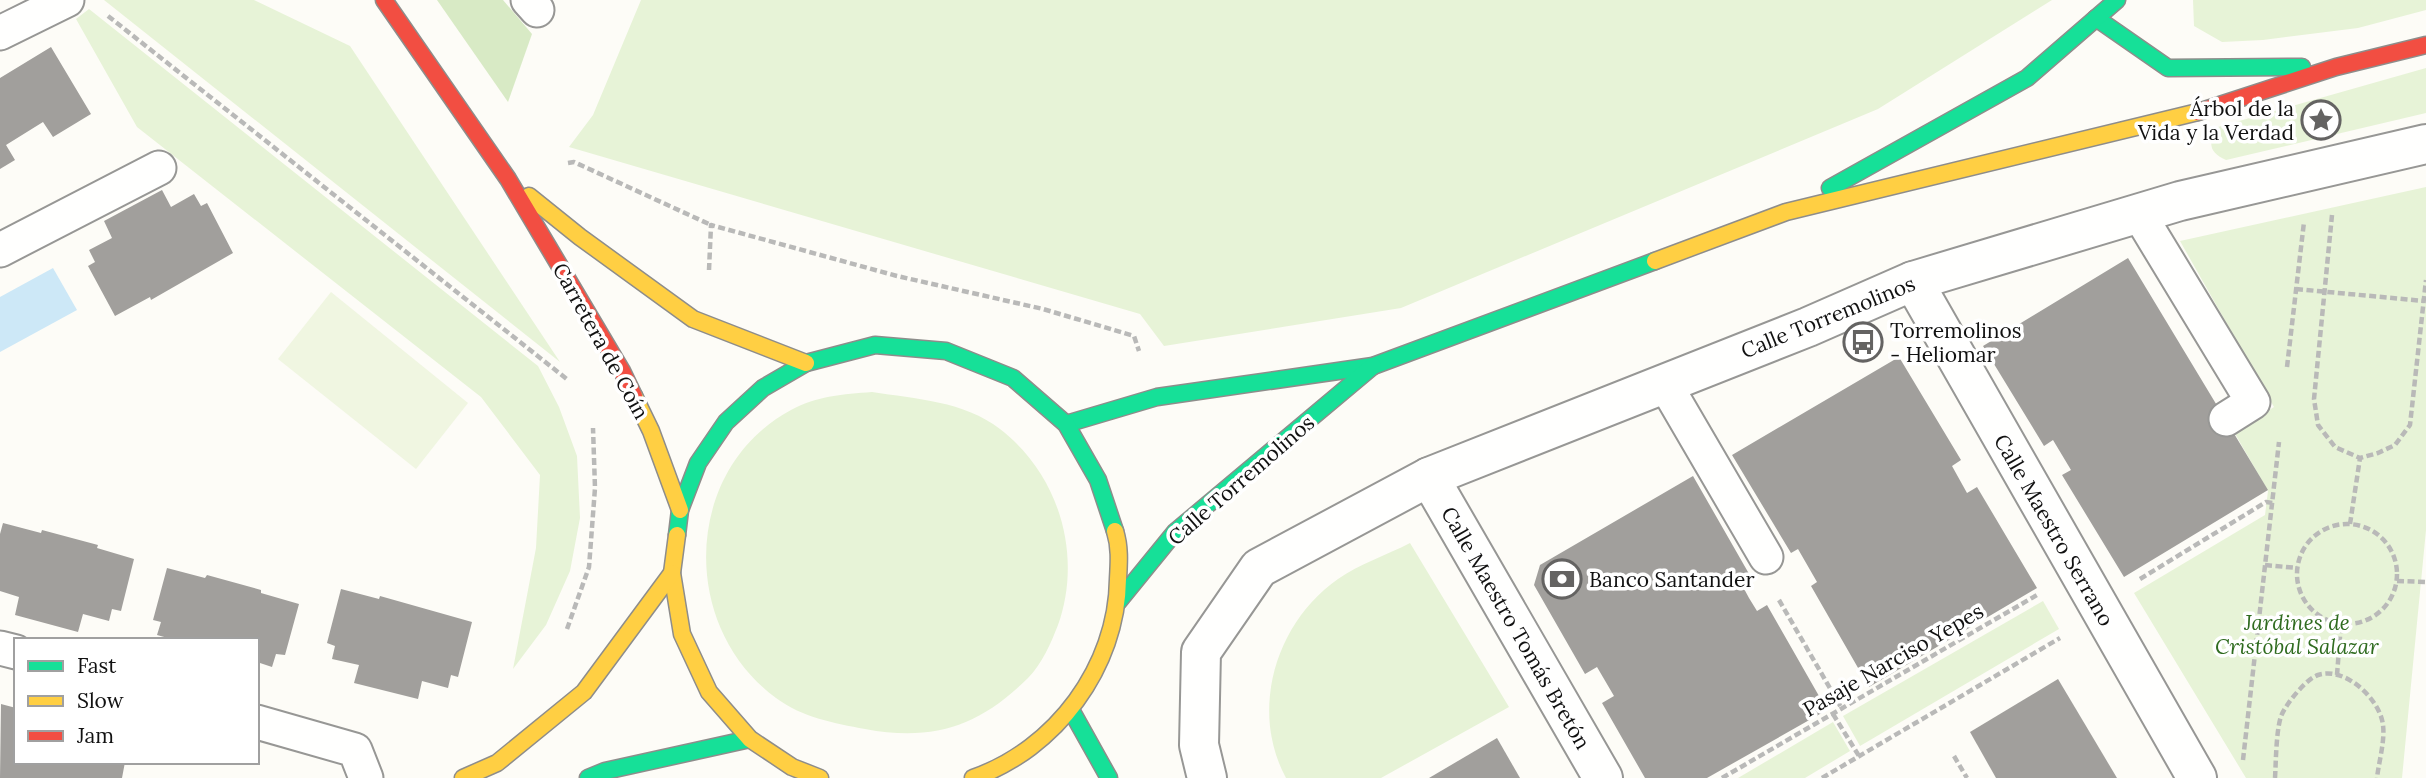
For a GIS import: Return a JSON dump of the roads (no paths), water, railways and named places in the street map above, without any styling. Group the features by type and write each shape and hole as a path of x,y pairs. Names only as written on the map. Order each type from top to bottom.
{"main road":[{"name":"Carretera de Coín","path":"384,0 508,179 622,371 651,431 680,510"},
{"path":"1786,212 2027,78 2117,0"},
{"path":"2096,18 2168,68 2336,67"},
{"name":"Calle Torremolinos","path":"1066,424 1157,397 1373,366 1786,212 2209,109 2336,67 2426,45"},
{"name":"Carretera de Coín","path":"508,179 580,237 693,319 806,363"},
{"path":"820,778 792,767 750,739 709,692 682,634 672,573 680,510 698,463 726,422 763,388 806,363 875,345 946,351 1013,378 1066,424 1098,481 1119,543 1118,602 1102,659 1071,710 1034,746 990,772 973,778"},
{"name":"Calle Torremolinos","path":"1118,602 1175,532 1373,366"},
{"path":"463,778 497,763 584,692 672,573"},
{"path":"1071,710 1109,778"},
{"path":"588,778 605,771 750,739"}],"street":[{"name":"Calle Torremolinos","path":"1207,778 1199,745 1201,652 1258,568 1429,477 1832,317 1913,281 2179,201 2426,144"},
{"name":"Calle Maestro Serrano","path":"1913,281 2197,778"},
{"name":"Calle Maestro Tomás Bretón","path":"1429,477 1603,778"}],"lane":[{"path":"0,33 67,0"},
{"path":"0,250 159,168"},
{"path":"2139,214 2253,402 2226,419"},
{"path":"1665,384 1766,557"},
{"path":"259,723 355,750 366,778"}],"water":[{"path":"53,268 77,310 0,352 0,297"}],"place":[{"name":"Árbol de la Vida y la Verdad","path":"2321,120"},
{"name":"Torremolinos - Heliomar","path":"1863,342"},
{"name":"Banco Santander","path":"1562,579"}],"park label":[{"name":"Jardines de Cristóbal Salazar","path":"2297,634"}]}
